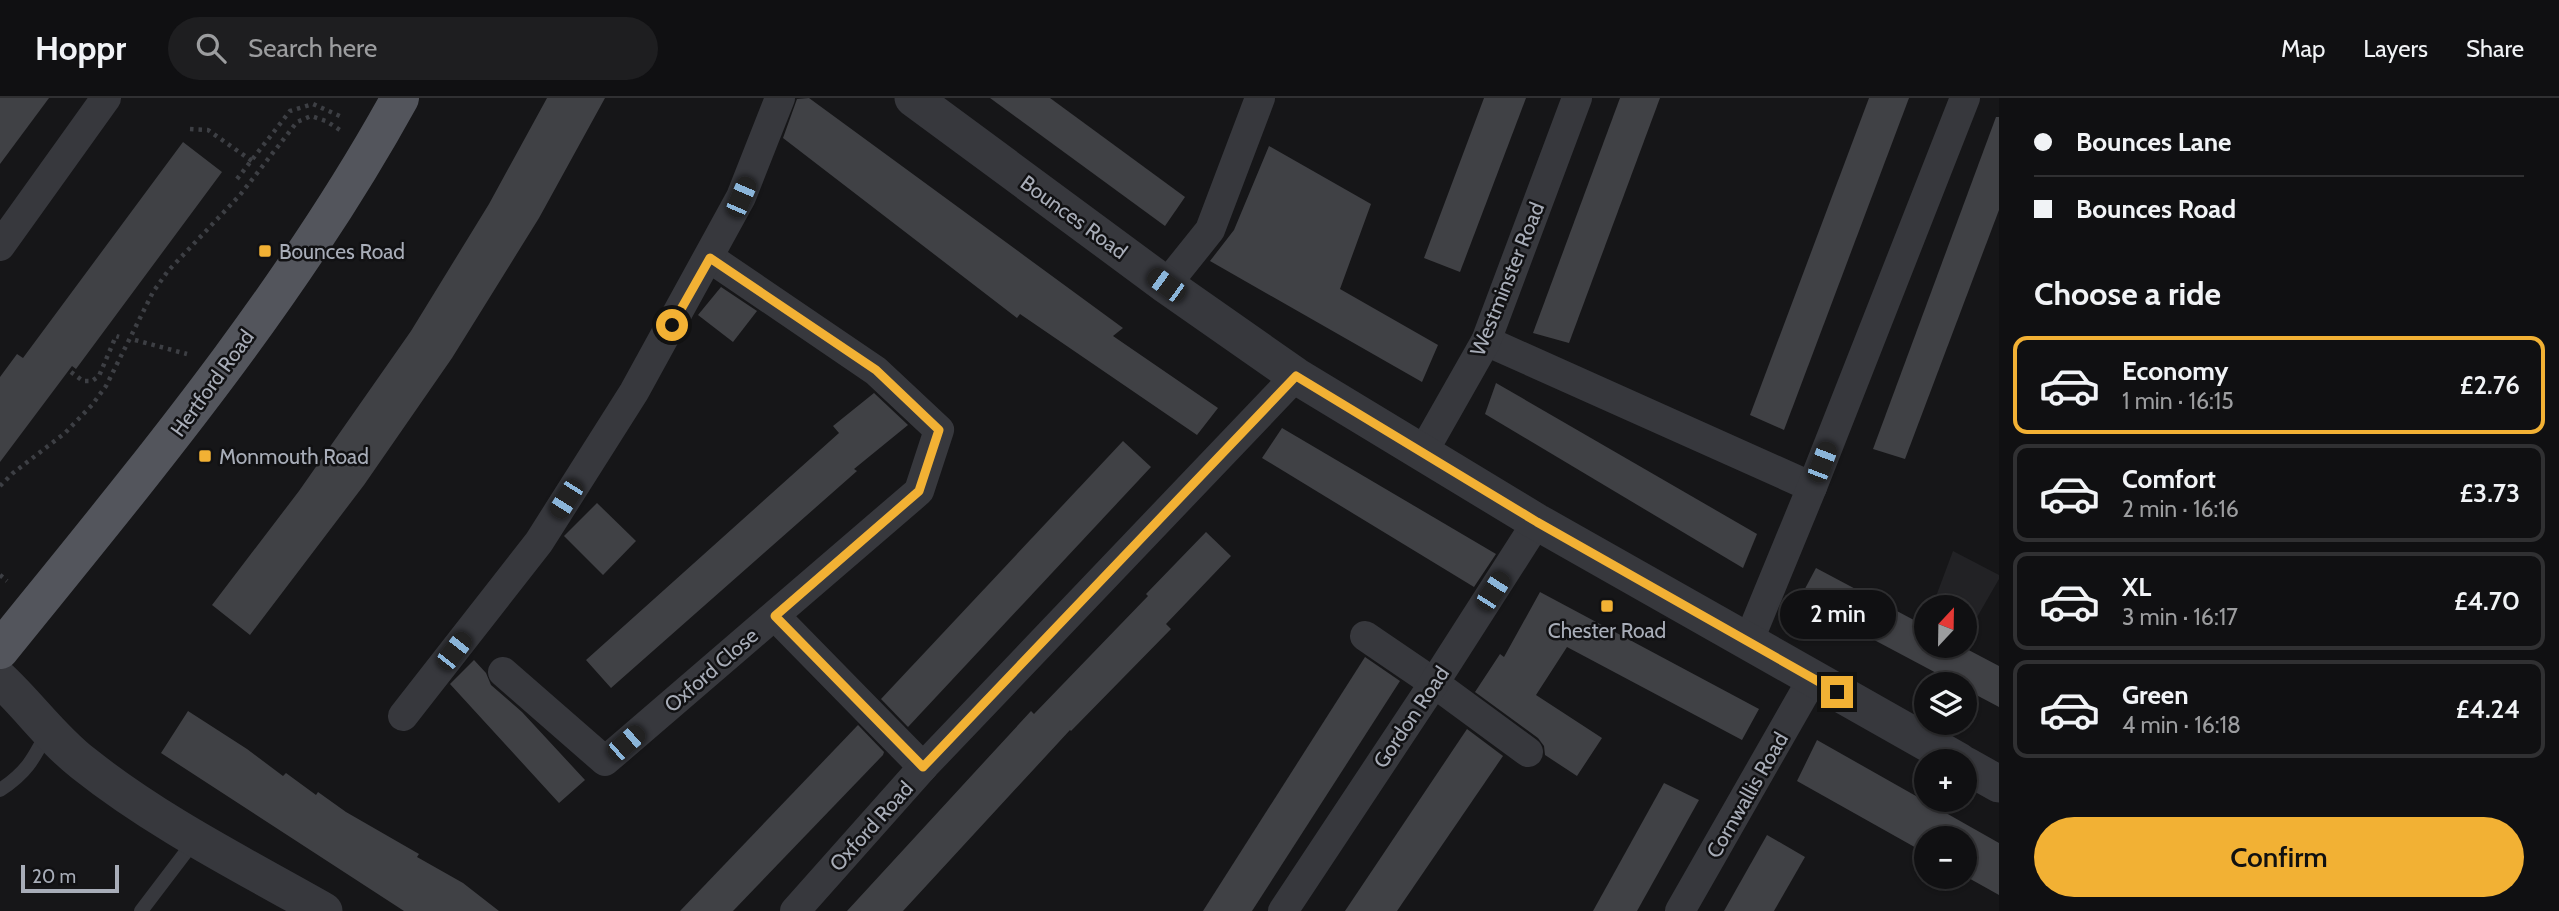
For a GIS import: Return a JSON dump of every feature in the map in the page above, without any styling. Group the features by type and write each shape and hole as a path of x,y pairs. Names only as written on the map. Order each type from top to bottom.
{"main road":[{"name":"Hertford Road","path":"0,650 173,436 288,279 381,134 400,98"}],"street":[{"path":"0,246 106,98"},
{"path":"403,716 539,542 634,392 710,258 741,197 780,98"},
{"path":"1166,285 1210,230 1260,98"},
{"name":"Westminster Road","path":"1423,452 1486,341 1577,98"},
{"path":"1749,640 1965,98"},
{"name":"Bounces Road","path":"915,99 1166,285 1296,376 1537,522 1938,749"},
{"name":"Oxford Close","path":"503,672 605,761 919,491 939,430 876,370 710,258"},
{"path":"1486,341 1812,487"},
{"name":"Oxford Road","path":"795,911 923,767 1296,376"},
{"name":"Gordon Road","path":"1283,911 1537,522"},
{"path":"775,616 923,767"},
{"path":"1365,636 1528,752"},
{"name":"Cornwallis Road","path":"1681,911 1813,678"},
{"path":"0,680 48,731 82,762 196,839 324,911"},
{"path":"1977,772 1999,784"}],"lane":[{"path":"0,790 20,777 48,731"},
{"path":"141,911 196,839"}],"path":[{"path":"237,179 290,111 313,104 342,117"},
{"path":"0,486 65,433 92,405 110,377 153,292 168,271 240,195 296,122 311,116 326,121 342,132"},
{"path":"190,129 208,130 252,161"},
{"path":"71,372 83,381 92,381 99,376 116,336 119,337"},
{"path":"135,340 187,354"},
{"path":"0,575 7,581"}],"shaded area":[{"path":"1953,551 1999,575 1978,615 1978,595 1936,595"}],"building":[{"path":"0,98 49,98 0,164"},
{"path":"547,98 605,98 539,218 452,358 364,485 250,635 212,605 299,491 411,331 489,204"},
{"path":"809,98 1123,328 1113,336 1218,408 1197,435 1020,314 1017,318 783,138 797,99"},
{"path":"990,98 1050,98 1185,197 1165,226"},
{"path":"1484,98 1526,98 1460,272 1424,258"},
{"path":"1620,98 1660,98 1569,343 1533,333"},
{"path":"1869,98 1909,98 1784,430 1750,415"},
{"path":"1996,117 1999,117 1999,210 1905,459 1873,449"},
{"path":"183,142 222,172 76,369 72,366 0,462 0,377 17,354 23,358"},
{"path":"1269,146 1371,204 1340,289 1438,345 1422,382 1210,261 1234,230"},
{"path":"721,287 757,311 733,342 698,315"},
{"path":"1496,383 1757,534 1743,568 1485,414"},
{"path":"874,393 908,425 854,469 857,471 611,688 586,660 839,433 833,426"},
{"path":"1282,428 1496,554 1474,587 1262,458"},
{"path":"1123,441 1151,467 908,727 881,699"},
{"path":"597,503 636,541 603,575 564,536"},
{"path":"1206,532 1231,556 1166,624 1171,629 1070,730 903,911 847,911 1031,711 1034,714"},
{"path":"1816,568 1914,620 1914,658 1978,658 1978,655 1999,666 1999,707 1977,695 1977,672 1934,672 1799,600"},
{"path":"1540,592 1759,709 1742,740 1567,647 1536,695 1602,738 1577,776 1545,755 1544,746 1538,738 1475,692 1500,654 1504,657"},
{"path":"1365,657 1400,681 1252,911 1203,911"},
{"path":"474,660 486,673 491,685 522,712 585,780 559,803 450,684"},
{"path":"188,711 283,776 286,773 316,795 318,792 346,812 419,854 417,857 463,883 499,911 404,911 161,753"},
{"path":"858,725 884,752 883,755 733,911 680,911"},
{"path":"1467,729 1503,756 1397,911 1345,911"},
{"path":"1817,740 1914,795 1914,812 1944,812 1969,826 1914,826 1914,847 1797,781"},
{"path":"1664,783 1699,800 1637,911 1593,911"},
{"path":"1977,831 1999,843 1999,895 1977,883"},
{"path":"1767,835 1805,857 1774,911 1724,911"}],"place":[{"name":"Bounces Road","path":"265,251"},
{"name":"Monmouth Road","path":"205,456"},
{"name":"Chester Road","path":"1607,606"}],"route":[{"path":"672,325 710,258 876,370 939,430 919,491 775,616 923,767 1296,376 1537,522 1837,692"}]}
